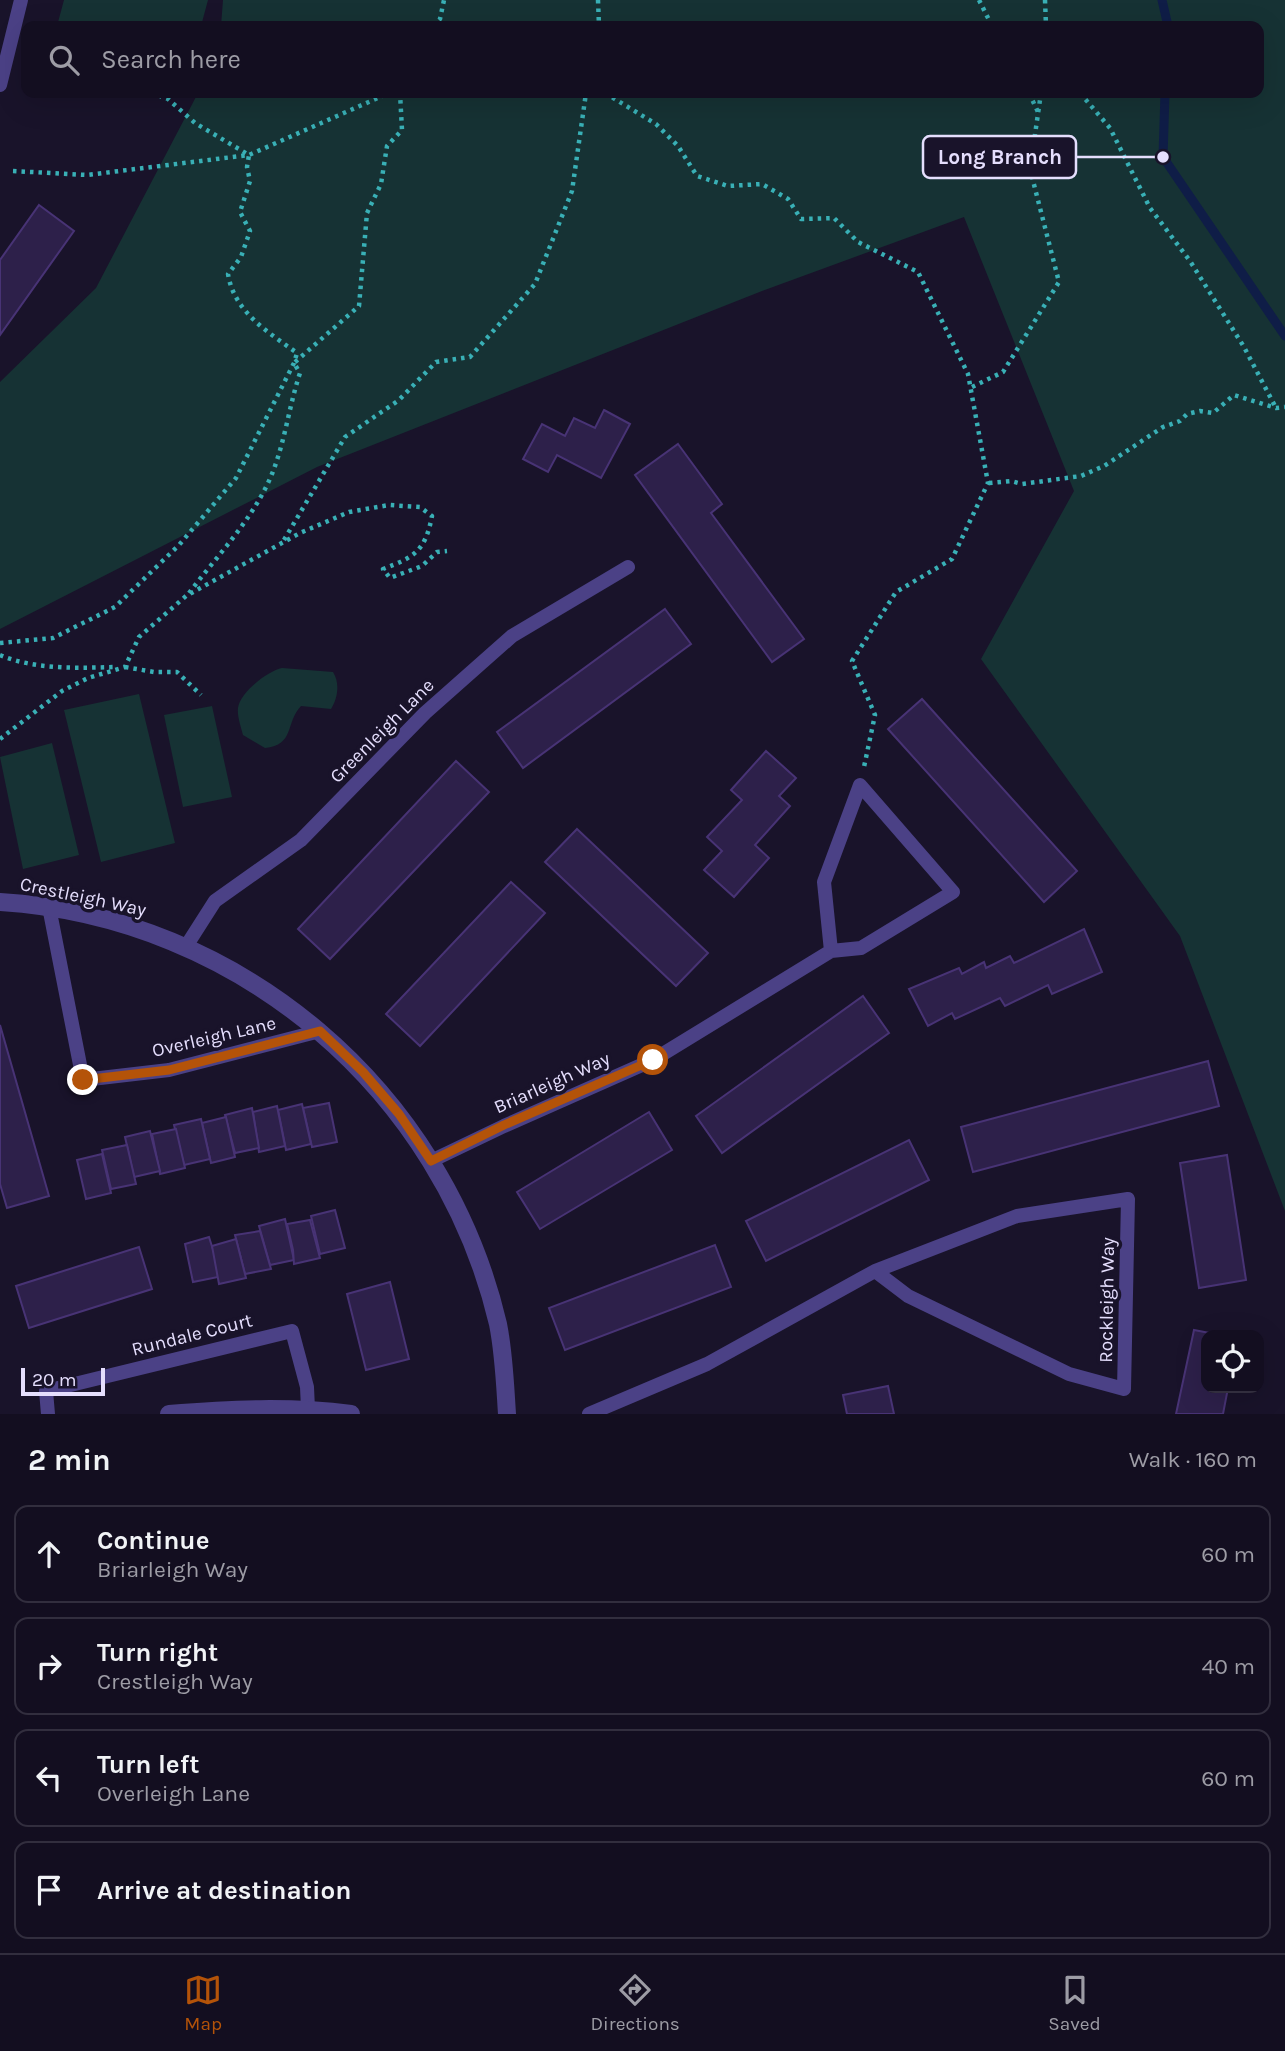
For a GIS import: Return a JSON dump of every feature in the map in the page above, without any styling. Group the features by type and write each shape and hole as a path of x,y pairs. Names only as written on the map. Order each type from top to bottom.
{"street":[{"name":"Crestleigh Way","path":"0,902 49,907 115,921 161,936 219,962 265,990 320,1031 363,1072 391,1105 431,1161 457,1208 481,1267 498,1324 507,1414"},
{"path":"169,1414 247,1408 308,1409 351,1414"}],"lane":[{"path":"0,85 22,0"},
{"name":"Greenleigh Lane","path":"185,947 215,901 301,840 425,713 512,636 628,567"},
{"path":"860,785 953,892 861,948 831,951 824,882 860,785"},
{"name":"Overleigh Lane","path":"49,907 83,1080 169,1070 320,1031"},
{"name":"Briarleigh Way","path":"431,1161 504,1125 653,1060 831,951"},
{"name":"Rockleigh Way","path":"589,1414 707,1364 875,1271 1017,1216 1128,1199 1124,1389 1069,1374 908,1296 875,1271"},
{"name":"Rundale Court","path":"48,1414 46,1391 292,1331 307,1387 308,1409"}],"path":[{"path":"438,21 444,0"},
{"path":"598,0 599,21"},
{"path":"979,0 990,21"},
{"path":"1045,0 1046,21"},
{"path":"165,98 195,123 249,155"},
{"path":"13,171 88,175 249,155 378,98"},
{"path":"294,363 359,306 367,213 381,184 387,146 401,130 401,98"},
{"path":"284,541 345,437 399,400 436,362 470,358 535,284 572,191 585,98"},
{"path":"613,98 656,124 678,146 697,176 728,186 762,184 788,199 801,219 834,218 858,242 918,272 968,374 988,483 952,559 896,592 852,661 875,715 860,785"},
{"path":"1031,98 1038,113"},
{"path":"972,387 1003,372 1059,282 1030,169 1040,98"},
{"path":"1084,98 1110,128 1150,208 1190,261 1244,347 1276,408"},
{"path":"0,643 52,638 114,607 179,545 236,478 297,353 249,316 229,285 228,274 241,257 250,231 240,212 250,181 247,167 249,155"},
{"path":"0,739 62,691 88,678 125,667 139,638 186,596 257,503 276,463 290,401 300,373 294,363"},
{"path":"988,483 1012,481 1022,484 1081,476 1104,466 1163,427 1181,421 1187,414 1200,411 1213,413 1234,395 1276,408 1285,408"},
{"path":"186,596 284,541 349,512 389,505 420,507 432,516 429,533 414,557 383,569 390,578 422,566 437,552 447,551"},
{"path":"0,655 67,668 125,667 154,672 177,672 201,695"}],"green space":[{"path":"64,0 208,0 202,21 58,21"},
{"path":"223,0 1285,0 1285,1211 1180,936 981,659 1074,491 964,217 762,291 317,467 0,629 0,382 96,288 195,98 1264,98 1264,21 221,21"},
{"path":"282,668 333,672 337,681 337,695 331,709 301,706 281,743 265,748 243,735 238,708 244,695 256,683"},
{"path":"139,694 175,843 101,862 64,710"},
{"path":"212,706 232,797 183,807 164,715"},
{"path":"52,743 79,855 23,869 0,757"}],"building":[{"path":"39,205 74,231 0,335 0,260"},
{"path":"604,410 630,424 601,478 557,455 548,472 523,459 542,424 565,436 574,418 595,428"},
{"path":"678,444 722,504 711,513 804,639 772,662 635,475"},
{"path":"665,609 691,644 523,768 497,732"},
{"path":"922,699 1077,871 1044,902 888,729"},
{"path":"766,751 796,778 779,796 790,806 755,845 769,858 734,897 704,870 722,851 707,837 742,800 731,790"},
{"path":"456,761 489,792 330,959 298,929"},
{"path":"577,829 708,953 676,986 545,862"},
{"path":"511,882 545,913 420,1046 386,1014"},
{"path":"1084,929 1102,972 1052,994 1048,985 1005,1006 1000,998 955,1019 952,1013 928,1026 909,989 959,968 962,974 984,962 986,968 1010,956 1014,963"},
{"path":"863,996 889,1033 722,1153 696,1116"},
{"path":"0,1025 49,1196 7,1208 0,1184"},
{"path":"1208,1061 1219,1106 973,1172 961,1127"},
{"path":"329,1103 337,1142 312,1147 303,1108"},
{"path":"302,1104 311,1144 286,1150 278,1110"},
{"path":"277,1106 285,1146 259,1152 253,1112"},
{"path":"252,1108 259,1148 235,1153 225,1115"},
{"path":"649,1112 672,1150 540,1229 517,1192"},
{"path":"226,1117 235,1157 211,1163 202,1123"},
{"path":"201,1119 210,1159 184,1165 174,1125"},
{"path":"176,1129 185,1168 160,1174 152,1134"},
{"path":"150,1131 160,1171 134,1177 125,1137"},
{"path":"909,1140 929,1180 766,1261 746,1221"},
{"path":"127,1145 136,1184 111,1189 102,1150"},
{"path":"102,1154 111,1193 86,1199 77,1160"},
{"path":"1227,1155 1246,1280 1199,1288 1180,1163"},
{"path":"335,1210 345,1248 320,1254 311,1216"},
{"path":"285,1219 294,1260 270,1265 259,1226"},
{"path":"310,1220 320,1258 294,1264 287,1224"},
{"path":"260,1231 271,1269 245,1274 235,1235"},
{"path":"209,1237 218,1277 193,1282 185,1244"},
{"path":"236,1239 246,1278 219,1284 212,1246"},
{"path":"715,1245 731,1287 565,1350 549,1308"},
{"path":"139,1247 152,1289 29,1328 16,1286"},
{"path":"390,1282 409,1359 366,1370 347,1294"},
{"path":"1194,1330 1201,1331 1201,1393 1227,1393 1223,1414 1176,1414"},
{"path":"888,1386 894,1414 847,1414 843,1395"}],"waterway":[{"path":"1162,0 1167,21"},
{"path":"1165,98 1163,157 1285,336"}],"place":[{"name":"Long Branch","path":"1163,157"}],"route":[{"path":"83,1080 169,1070 320,1031 363,1072 399,1114 431,1161 504,1125 653,1060"}]}
